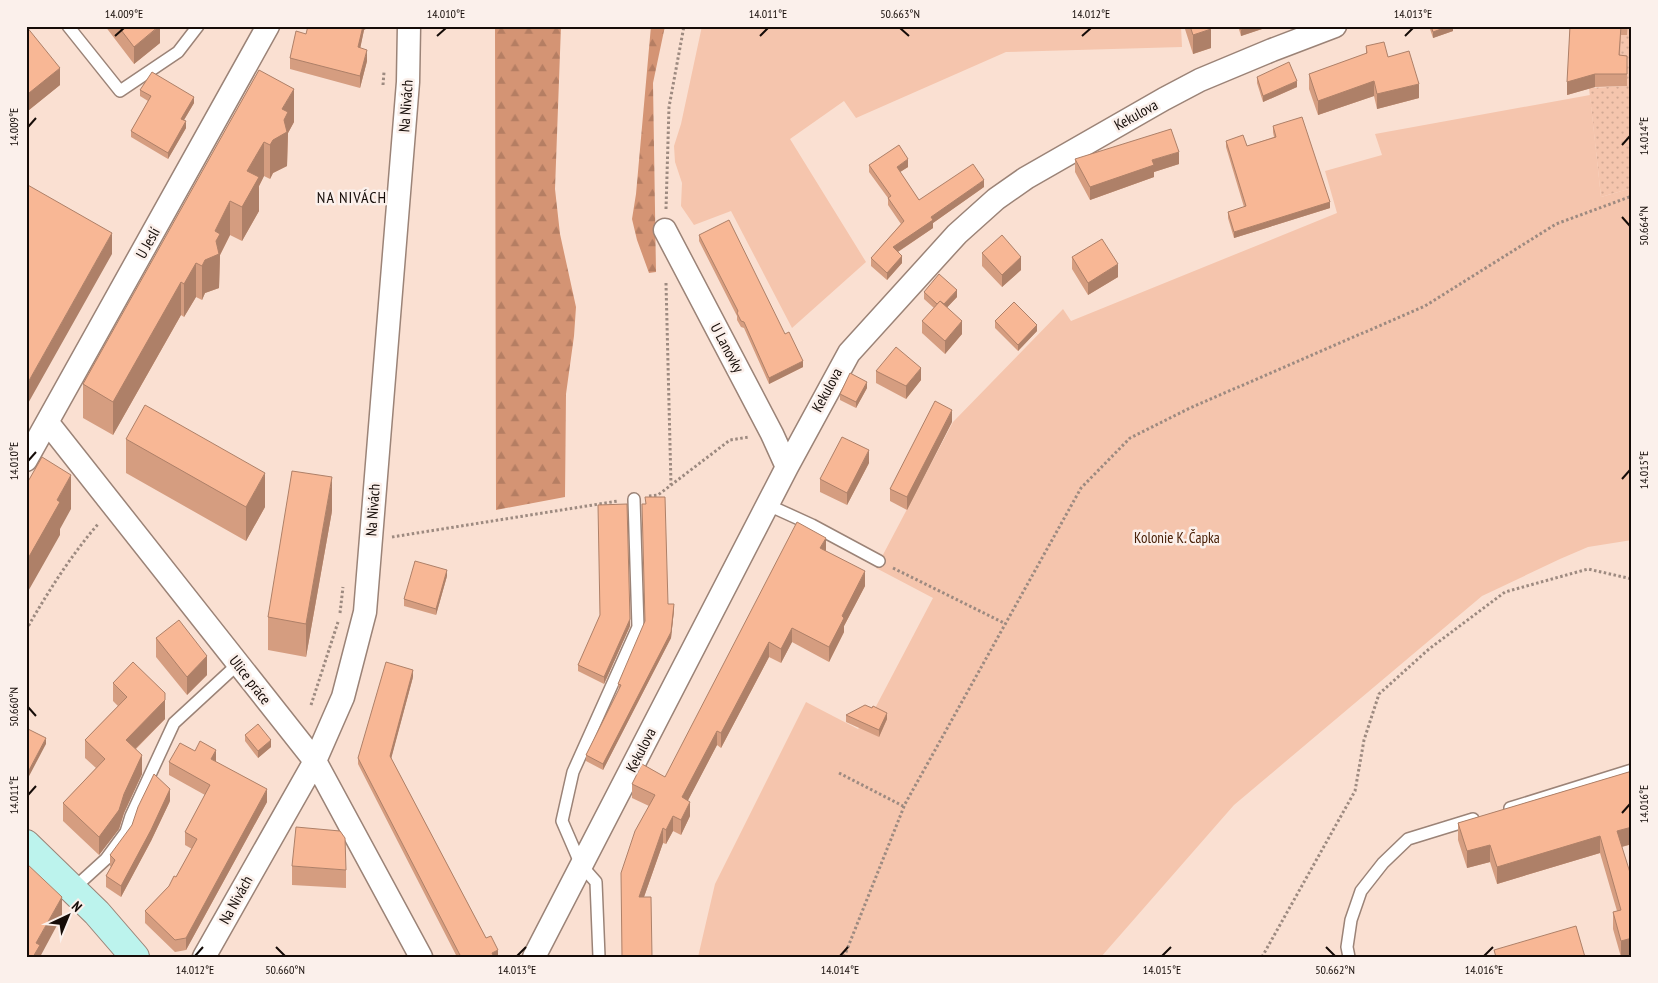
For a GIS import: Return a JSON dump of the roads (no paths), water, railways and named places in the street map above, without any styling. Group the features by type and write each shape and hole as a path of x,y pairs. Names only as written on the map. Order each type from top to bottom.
{"street":[{"name":"U Jeslí","path":"26,460 268,26"},
{"name":"Na Nivách","path":"204,957 315,761 343,697 365,612 408,82 409,26"},
{"name":"Kekulova","path":"534,957 787,467 849,353 957,234 996,199 1026,178 1060,157 1200,80 1335,26"},
{"name":"U Lanovky","path":"665,230 772,434 787,467"},
{"name":"Ulice práce","path":"48,423 315,761 421,957"},
{"path":"26,844 97,912 136,957"}],"lane":[{"path":"68,26 120,91 178,52 198,26"},
{"path":"599,957 596,882 581,865 562,821 573,772 638,627 634,498"},
{"path":"768,505 879,561"},
{"path":"73,889 106,859 126,832 131,816 174,723 238,664"},
{"path":"1502,810 1632,770"},
{"path":"1349,957 1347,947 1351,920 1361,891 1383,863 1408,839 1483,816"}],"district":[{"name":"NA NIVÁCH","path":"352,197"}],"park label":[{"name":"Kolonie K. Čapka","path":"1177,538"}]}
